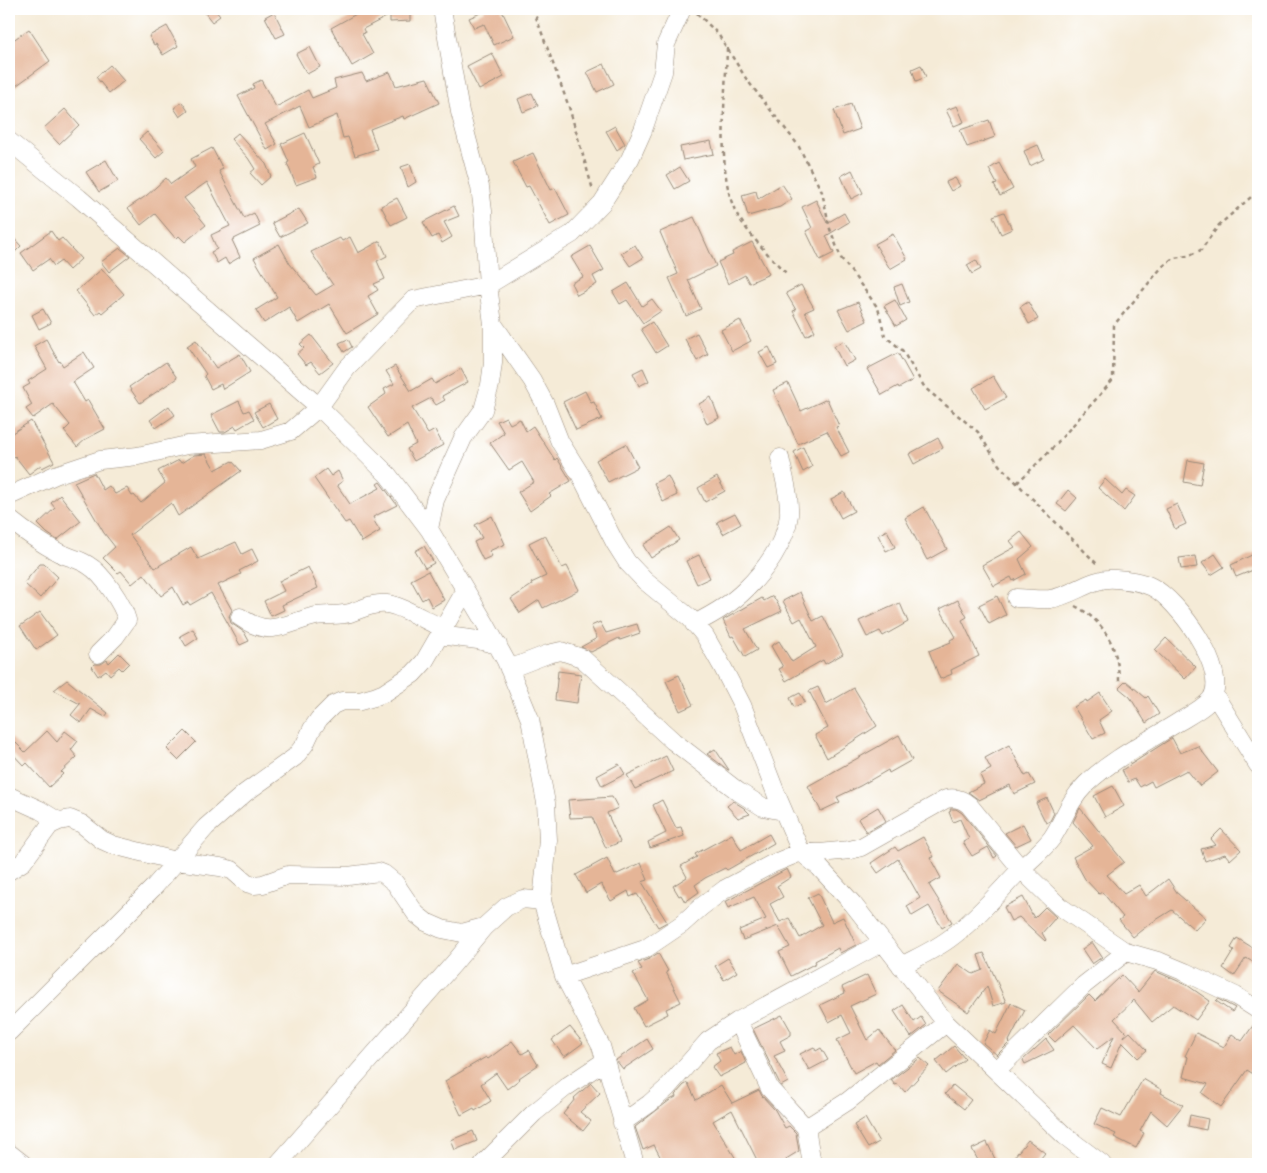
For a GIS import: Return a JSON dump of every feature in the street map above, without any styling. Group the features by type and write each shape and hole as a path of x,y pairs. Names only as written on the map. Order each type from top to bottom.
{"street":[{"path":"429,530 435,500 463,438 483,410 490,385 493,363 493,324 480,187 460,112 442,9"},
{"path":"9,496 55,475 100,460 138,456 187,444 261,440 291,430 319,407 347,368 413,300 454,290 488,285 572,234 598,208 630,159 643,130 663,72 666,44 682,9"},
{"path":"9,141 79,198 319,407 388,475 429,530 498,645 530,719 546,803 548,840 542,901 564,976 601,1046 635,1164"},
{"path":"493,324 532,380 545,404 560,442 580,474 615,543 628,562 645,581 694,624 704,636 722,666 742,705 801,852 819,867 853,904 946,1022 1065,1136 1102,1164"},
{"path":"694,624 712,615 745,590 774,552 784,532 788,515 788,490 780,458"},
{"path":"9,519 47,546 89,565 117,598 127,620 115,637 98,654"},
{"path":"900,966 938,947 953,936 998,894 1052,838 1067,807 1087,784 1110,765 1209,701 1214,694 1215,685 1208,654 1202,641 1179,609 1167,597 1152,587 1131,581 1112,579 1093,582 1050,599 1016,598"},
{"path":"9,1032 154,887 206,827 245,792 294,756 305,744 319,719 333,705 342,701 374,697 399,684 420,668 465,591"},
{"path":"240,617 252,625 278,628 318,616 334,616 349,613 372,604 386,604 396,606 441,632 498,645"},
{"path":"509,669 548,654 562,651 582,658 672,741 739,792 763,808 783,811"},
{"path":"1214,694 1258,765"},
{"path":"9,796 40,810 58,821"},
{"path":"564,976 645,949 676,929 725,889 772,864 801,852 820,854 861,847 946,799 953,798 963,800 975,810 1021,869 1059,906 1126,952 1161,962 1236,996 1258,1010"},
{"path":"9,871 23,862 50,825 58,821 70,819 82,824 113,846 176,861 232,870 248,883 254,885 263,884 288,875 348,876 379,872 395,883 416,914 426,922 442,929 462,933 484,928"},
{"path":"278,1164 484,928 506,907 523,899 542,901"},
{"path":"622,1123 666,1089 708,1041 738,1021 883,942"},
{"path":"997,1070 1084,986 1126,952"},
{"path":"738,1021 770,1089 806,1128 812,1164"},
{"path":"806,1128 848,1101 946,1022"},
{"path":"483,1164 534,1113 566,1087 605,1061"},
{"path":"9,1154 23,1164"}],"path":[{"path":"533,9 569,107 598,208"},
{"path":"692,9 718,34 747,80 798,145 822,192 830,229 841,258 878,308 885,336 902,350 925,388 978,432 999,466 1112,579"},
{"path":"727,46 724,142 728,191 738,215 766,252 788,275"},
{"path":"1017,483 1049,452 1113,380 1114,325 1162,266 1173,258 1188,256 1201,250 1219,225 1258,191"},
{"path":"1058,597 1092,616 1102,626 1118,660 1119,682"}],"building":[{"path":"202,9 214,9 220,16 212,22"},
{"path":"365,9 410,9 410,21 390,22 390,15 363,29 365,33 362,34 373,54 352,66 331,28"},
{"path":"484,9 501,9 514,36 494,45 484,24 474,28 469,18 485,11"},
{"path":"274,12 285,34 276,38 265,17"},
{"path":"167,26 178,46 163,55 149,36"},
{"path":"29,29 50,61 9,91 9,43"},
{"path":"310,47 320,67 307,74 296,54"},
{"path":"492,53 504,77 479,90 467,66"},
{"path":"604,64 614,84 597,92 587,72"},
{"path":"110,65 124,81 109,93 96,77"},
{"path":"921,65 926,77 916,81 912,69"},
{"path":"390,72 396,86 427,78 439,103 404,119 403,116 370,129 377,149 355,156 348,137 343,138 337,115 309,127 300,106 265,124 277,144 267,150 238,96 254,88 253,84 261,80 276,107 308,90 312,98 336,88 334,80 362,73 366,81"},
{"path":"532,93 538,106 523,112 518,99"},
{"path":"182,102 188,111 180,117 174,108"},
{"path":"851,104 860,129 843,135 834,110"},
{"path":"957,106 964,122 954,126 946,110"},
{"path":"65,109 79,125 59,144 44,128"},
{"path":"989,120 995,137 967,147 960,130"},
{"path":"615,126 625,144 617,150 606,131"},
{"path":"147,132 164,151 156,158 139,139"},
{"path":"238,133 266,164 271,176 261,185 250,173 255,169 248,158 231,139"},
{"path":"305,133 319,164 313,167 317,177 296,185 281,144"},
{"path":"711,141 714,154 683,160 680,147"},
{"path":"1038,145 1044,159 1030,166 1024,151"},
{"path":"212,148 223,169 219,171 244,218 254,213 260,226 232,240 240,257 228,264 225,258 217,263 211,252 217,249 211,235 230,226 207,182 184,198 206,225 185,242 179,236 176,239 155,214 141,225 128,208 146,196 166,178 171,184 195,167 191,159"},
{"path":"533,153 551,190 555,188 569,215 550,225 529,186 526,187 513,162"},
{"path":"106,160 118,181 99,192 86,172"},
{"path":"999,163 1013,189 1000,196 994,185 997,184 989,169"},
{"path":"410,164 416,182 408,187 401,167"},
{"path":"680,167 689,181 675,189 667,175"},
{"path":"852,170 863,193 851,199 841,176"},
{"path":"955,178 960,186 951,191 946,182"},
{"path":"782,184 792,199 780,207 748,216 742,195 756,191 758,199"},
{"path":"397,198 407,217 391,225 381,206"},
{"path":"816,200 827,223 844,213 849,222 826,236 834,253 820,260 806,231 812,228 802,207"},
{"path":"454,206 459,216 444,222 452,237 442,243 438,235 432,238 423,222"},
{"path":"299,209 308,223 280,237 272,223"},
{"path":"1004,212 1012,229 1001,234 993,216"},
{"path":"694,217 716,266 688,280 701,309 686,316 669,278 678,274 660,232"},
{"path":"51,231 58,241 62,238 81,259 69,270 61,261 54,266 49,259 33,270 21,253"},
{"path":"9,233 21,246 9,258"},
{"path":"893,234 907,259 890,269 875,244"},
{"path":"350,237 358,253 380,241 387,256 377,261 385,279 374,284 378,290 368,296 378,314 347,333 329,304 298,323 289,307 264,323 256,310 277,297 254,258 279,244 290,264 316,295 333,285 311,252 340,238 342,241"},
{"path":"752,242 769,274 749,283 745,275 728,284 718,262 733,255 732,252"},
{"path":"635,245 643,258 630,266 621,253"},
{"path":"590,246 604,270 593,276 597,284 577,295 571,283 583,277 571,257"},
{"path":"120,248 130,256 109,272 101,262"},
{"path":"976,260 981,269 972,274 967,265"},
{"path":"102,269 124,294 102,313 100,311 95,315 76,291"},
{"path":"628,283 642,306 652,299 661,311 643,323 627,300 620,304 613,292"},
{"path":"902,284 909,302 900,306 894,287"},
{"path":"801,285 814,308 805,312 815,331 806,336 793,311 796,310 786,293"},
{"path":"895,300 906,320 896,326 884,306"},
{"path":"858,302 867,321 849,330 838,310"},
{"path":"1028,302 1038,319 1029,324 1020,307"},
{"path":"43,309 51,323 39,329 32,315"},
{"path":"740,320 751,341 732,351 721,330"},
{"path":"652,322 667,346 656,353 641,329"},
{"path":"697,333 708,354 697,361 685,339"},
{"path":"311,335 333,363 320,373 311,362 306,365 297,354 304,348 300,344"},
{"path":"46,339 63,366 84,352 94,368 73,382 85,402 88,400 105,429 86,439 77,447 64,431 70,425 53,404 33,418 26,409 32,405 23,388 30,384 28,381 47,369 34,346"},
{"path":"348,339 352,347 344,352 339,343"},
{"path":"196,340 216,368 240,354 250,372 223,389 221,384 211,389 204,376 206,374 187,346"},
{"path":"844,341 855,360 844,366 834,346"},
{"path":"769,347 777,364 768,368 759,352"},
{"path":"898,353 913,380 882,395 867,369"},
{"path":"166,362 177,378 140,403 129,387"},
{"path":"395,366 411,391 432,379 435,384 461,369 468,382 442,396 445,400 436,405 431,398 412,408 428,434 435,430 443,445 414,461 407,449 416,444 407,425 388,437 368,407 386,394 384,389 394,384 386,371"},
{"path":"643,368 649,381 639,386 633,373"},
{"path":"993,376 1006,398 985,409 973,388"},
{"path":"788,383 801,411 827,399 839,426 836,427 849,452 841,456 827,431 798,444 773,390"},
{"path":"585,391 591,403 594,402 602,419 576,430 563,402"},
{"path":"711,397 719,418 707,424 699,404"},
{"path":"239,401 244,412 249,410 254,419 237,429 235,426 225,432 220,432 211,415"},
{"path":"269,404 277,419 263,427 254,412"},
{"path":"169,406 175,415 156,428 150,420"},
{"path":"506,417 510,424 520,419 526,431 533,426 555,460 557,458 571,481 549,494 551,496 530,511 518,492 534,482 522,462 509,470 490,443 504,433 497,421"},
{"path":"31,421 54,462 42,468 41,465 29,474 15,456 9,461 9,435"},
{"path":"938,438 943,448 914,464 909,454"},
{"path":"626,444 638,467 608,482 596,460"},
{"path":"803,447 812,467 803,472 794,452"},
{"path":"206,454 215,470 232,461 241,471 178,516 171,503 130,535 155,568 191,547 198,559 236,542 242,554 252,549 258,561 239,571 241,574 218,585 232,610 229,616 231,623 244,632 249,641 240,645 211,593 190,605 188,602 183,605 173,587 161,596 144,574 132,584 121,571 118,573 103,558 115,547 104,533 74,482 94,473 103,490 109,486 115,494 127,488 132,496 134,495 141,503 165,483 158,471 179,460 181,463 194,455"},
{"path":"1188,460 1204,463 1200,485 1184,482"},
{"path":"326,469 331,476 338,471 343,481 337,485 350,504 380,488 377,484 380,482 397,505 373,517 380,531 362,542 349,521 345,523 314,478"},
{"path":"668,476 677,495 663,502 654,483"},
{"path":"717,477 725,491 705,502 698,488"},
{"path":"1105,479 1122,495 1126,490 1135,496 1124,511 1098,488"},
{"path":"1068,490 1077,498 1066,511 1057,504"},
{"path":"844,492 854,511 841,518 831,499"},
{"path":"60,495 81,521 57,540 38,524 55,508 51,503"},
{"path":"1177,504 1186,524 1175,529 1166,509"},
{"path":"924,507 947,549 927,560 905,518"},
{"path":"735,513 741,524 723,534 717,522"},
{"path":"492,516 505,544 489,551 492,556 483,560 474,542 482,538 475,525"},
{"path":"671,527 679,540 651,558 643,545"},
{"path":"887,530 895,547 886,551 878,535"},
{"path":"1021,532 1033,547 1019,559 1026,574 1013,581 1011,577 994,586 982,565 1015,547 1010,541"},
{"path":"545,535 562,568 567,566 579,590 543,608 539,600 520,613 511,599 532,585 531,583 546,576 529,543"},
{"path":"424,546 434,563 425,568 415,551"},
{"path":"1258,552 1258,568 1236,577 1231,565"},
{"path":"1215,554 1224,567 1211,575 1202,563"},
{"path":"699,555 710,578 697,584 686,561"},
{"path":"1195,556 1197,567 1181,569 1179,558"},
{"path":"40,564 44,564 58,577 40,598 24,583"},
{"path":"308,567 318,588 282,605 284,610 271,616 264,601 284,591 279,581"},
{"path":"428,571 444,600 432,607 427,597 422,600 411,580"},
{"path":"800,592 813,621 823,616 843,654 825,664 823,660 786,681 779,669 783,667 771,646 779,641 792,662 816,647 801,618 794,622 783,601"},
{"path":"773,596 782,611 745,629 757,650 745,657 733,636 731,637 723,620 762,598 764,601"},
{"path":"997,596 1006,615 989,624 979,605"},
{"path":"958,600 967,617 962,620 979,656 951,670 952,674 940,679 929,651 951,642 950,640 956,637 940,609"},
{"path":"900,603 908,622 883,636 880,631 867,637 859,621"},
{"path":"40,612 57,635 36,650 20,626"},
{"path":"600,622 606,633 637,624 640,633 620,640 619,638 591,652 581,647 597,638 591,626"},
{"path":"193,629 198,638 186,646 180,636"},
{"path":"1166,638 1196,667 1185,679 1155,650"},
{"path":"119,653 129,663 122,670 119,667 110,675 106,670 98,676 92,667 107,660 109,663"},
{"path":"558,671 581,674 577,703 555,700"},
{"path":"679,675 693,705 680,711 666,681"},
{"path":"67,680 108,713 105,717 91,709 81,723 71,715 80,704 54,690"},
{"path":"1126,681 1146,698 1148,696 1159,714 1146,723 1130,697 1119,688"},
{"path":"818,687 826,704 854,688 877,726 827,758 815,735 828,728 809,691"},
{"path":"800,693 805,702 794,707 790,698"},
{"path":"1100,693 1112,711 1099,720 1105,733 1093,739 1074,707 1086,700 1087,702"},
{"path":"47,731 57,742 65,731 78,741 71,750 77,757 49,787 27,763 24,766 9,750 9,736 25,752"},
{"path":"185,731 196,742 178,760 167,749"},
{"path":"899,735 912,760 889,773 888,770 837,797 840,802 821,811 808,786"},
{"path":"1172,738 1180,753 1198,746 1218,772 1200,786 1187,770 1154,787 1151,781 1140,787 1135,779 1128,782 1122,770"},
{"path":"1009,745 1025,776 1029,774 1035,784 1014,794 1010,785 979,800 968,792 984,784 980,775 991,769 985,758"},
{"path":"715,749 729,770 707,754"},
{"path":"666,756 673,771 635,789 627,775"},
{"path":"619,764 625,774 602,786 597,776"},
{"path":"1113,786 1124,806 1105,817 1094,796"},
{"path":"612,797 618,808 607,813 620,842 606,848 592,817 570,818 568,800"},
{"path":"1047,798 1054,813 1050,821 1046,823 1036,803"},
{"path":"662,800 676,828 681,827 684,836 650,848 648,842 666,833 653,805"},
{"path":"733,801 750,814 738,818 727,806"},
{"path":"878,807 886,821 866,832 858,819"},
{"path":"1080,808 1124,862 1107,875 1124,894 1139,885 1146,896 1168,879 1178,894 1206,918 1195,930 1172,910 1133,937 1119,920 1123,917 1102,892 1099,894 1085,879 1073,857 1093,846 1073,822"},
{"path":"950,809 956,809 962,813 997,856 994,858 988,847 972,856 963,842 969,839 960,819 953,822 949,812 951,811"},
{"path":"1023,824 1031,839 1016,846 1005,833"},
{"path":"1221,829 1241,850 1230,860 1225,854 1205,861 1201,849 1216,845 1211,839"},
{"path":"732,834 741,850 769,834 774,843 727,870 725,868 705,878 695,885 699,892 685,902 673,886 687,877 681,866 697,857 695,854"},
{"path":"923,837 934,857 930,858 941,878 929,885 952,922 942,928 929,906 912,916 907,906 920,898 898,859 878,873 871,863 895,847 898,851"},
{"path":"607,858 615,875 641,863 648,880 642,882 667,922 658,927 637,894 630,897 628,891 611,901 601,884 586,893 576,875"},
{"path":"787,869 791,877 777,886 783,897 770,904 780,922 789,918 800,938 822,925 808,898 818,893 832,922 843,917 856,945 840,953 838,948 815,961 816,963 791,976 779,952 790,947 778,926 743,940 739,930 766,919 754,897 728,908 725,902"},
{"path":"1023,897 1034,918 1045,907 1056,917 1042,933 1045,941 1019,917 1011,921 1004,907"},
{"path":"1237,938 1258,951 1258,965 1246,958 1234,976 1223,968 1234,950 1231,948"},
{"path":"1092,942 1102,957 1092,964 1082,949"},
{"path":"658,953 681,1002 666,1009 668,1014 644,1026 634,1008 648,1000 633,973 642,969 638,963"},
{"path":"984,953 1006,1002 993,1006 987,986 968,1012 938,991 958,964 973,974 983,970 978,955"},
{"path":"728,958 737,972 724,980 715,966"},
{"path":"1155,971 1187,985 1210,1001 1196,1020 1173,1005 1152,1022 1134,1000 1114,1019 1126,1032 1124,1037 1130,1032 1147,1050 1138,1058 1122,1042 1111,1068 1102,1064 1114,1036 1097,1049 1074,1025 1055,1042 1048,1035 1089,995 1095,1001 1122,975 1138,992"},
{"path":"867,975 876,994 850,1006 867,1040 879,1030 895,1050 878,1064 876,1061 854,1073 837,1040 851,1033 842,1015 829,1022 820,1005 845,993 842,987"},
{"path":"1218,999 1235,1008 1232,1012 1216,1001"},
{"path":"1011,1003 1025,1010 1010,1042 997,1055 983,1043 990,1030 996,1034"},
{"path":"903,1005 914,1022 921,1017 926,1025 911,1037 894,1011"},
{"path":"782,1015 791,1031 791,1035 780,1041 785,1051 774,1056 788,1082 781,1086 753,1029"},
{"path":"1257,1020 1258,1077 1247,1070 1221,1107 1202,1093 1208,1084 1183,1077 1188,1057 1185,1056 1196,1033 1224,1047 1232,1034 1242,1041"},
{"path":"570,1027 583,1043 564,1057 552,1040"},
{"path":"647,1039 653,1049 623,1069 616,1060"},
{"path":"1046,1039 1054,1050 1025,1064 1023,1060"},
{"path":"512,1041 522,1054 529,1050 538,1065 507,1089 496,1073 481,1084 491,1101 475,1111 474,1108 461,1115 445,1081 486,1057 488,1059"},
{"path":"954,1046 965,1059 946,1074 936,1061"},
{"path":"730,1047 734,1055 741,1051 746,1063 719,1077 712,1067 720,1061 716,1053"},
{"path":"814,1047 816,1051 821,1048 828,1060 809,1070 800,1054"},
{"path":"920,1058 929,1066 905,1092 898,1084 895,1085 891,1080"},
{"path":"1143,1079 1162,1090 1161,1093 1183,1105 1167,1125 1151,1111 1140,1131 1144,1133 1136,1148 1114,1137 1116,1134 1094,1124 1102,1108 1121,1117"},
{"path":"591,1083 600,1093 580,1112 591,1121 583,1131 563,1114 574,1098"},
{"path":"688,1083 696,1100 721,1085 732,1103 759,1090 775,1110 785,1128 789,1126 796,1133 799,1151 786,1159 789,1164 759,1164 732,1110 713,1121 739,1164 664,1164 654,1145 643,1150 635,1127 676,1097 675,1095"},
{"path":"953,1085 971,1100 964,1109 945,1094"},
{"path":"1190,1115 1208,1119 1206,1130 1188,1126"},
{"path":"865,1118 879,1142 868,1148 854,1125"},
{"path":"473,1131 477,1141 455,1150 451,1140"},
{"path":"1028,1140 1045,1153 1036,1164 1023,1164 1014,1157"},
{"path":"987,1142 995,1159 980,1164 972,1149"}]}
